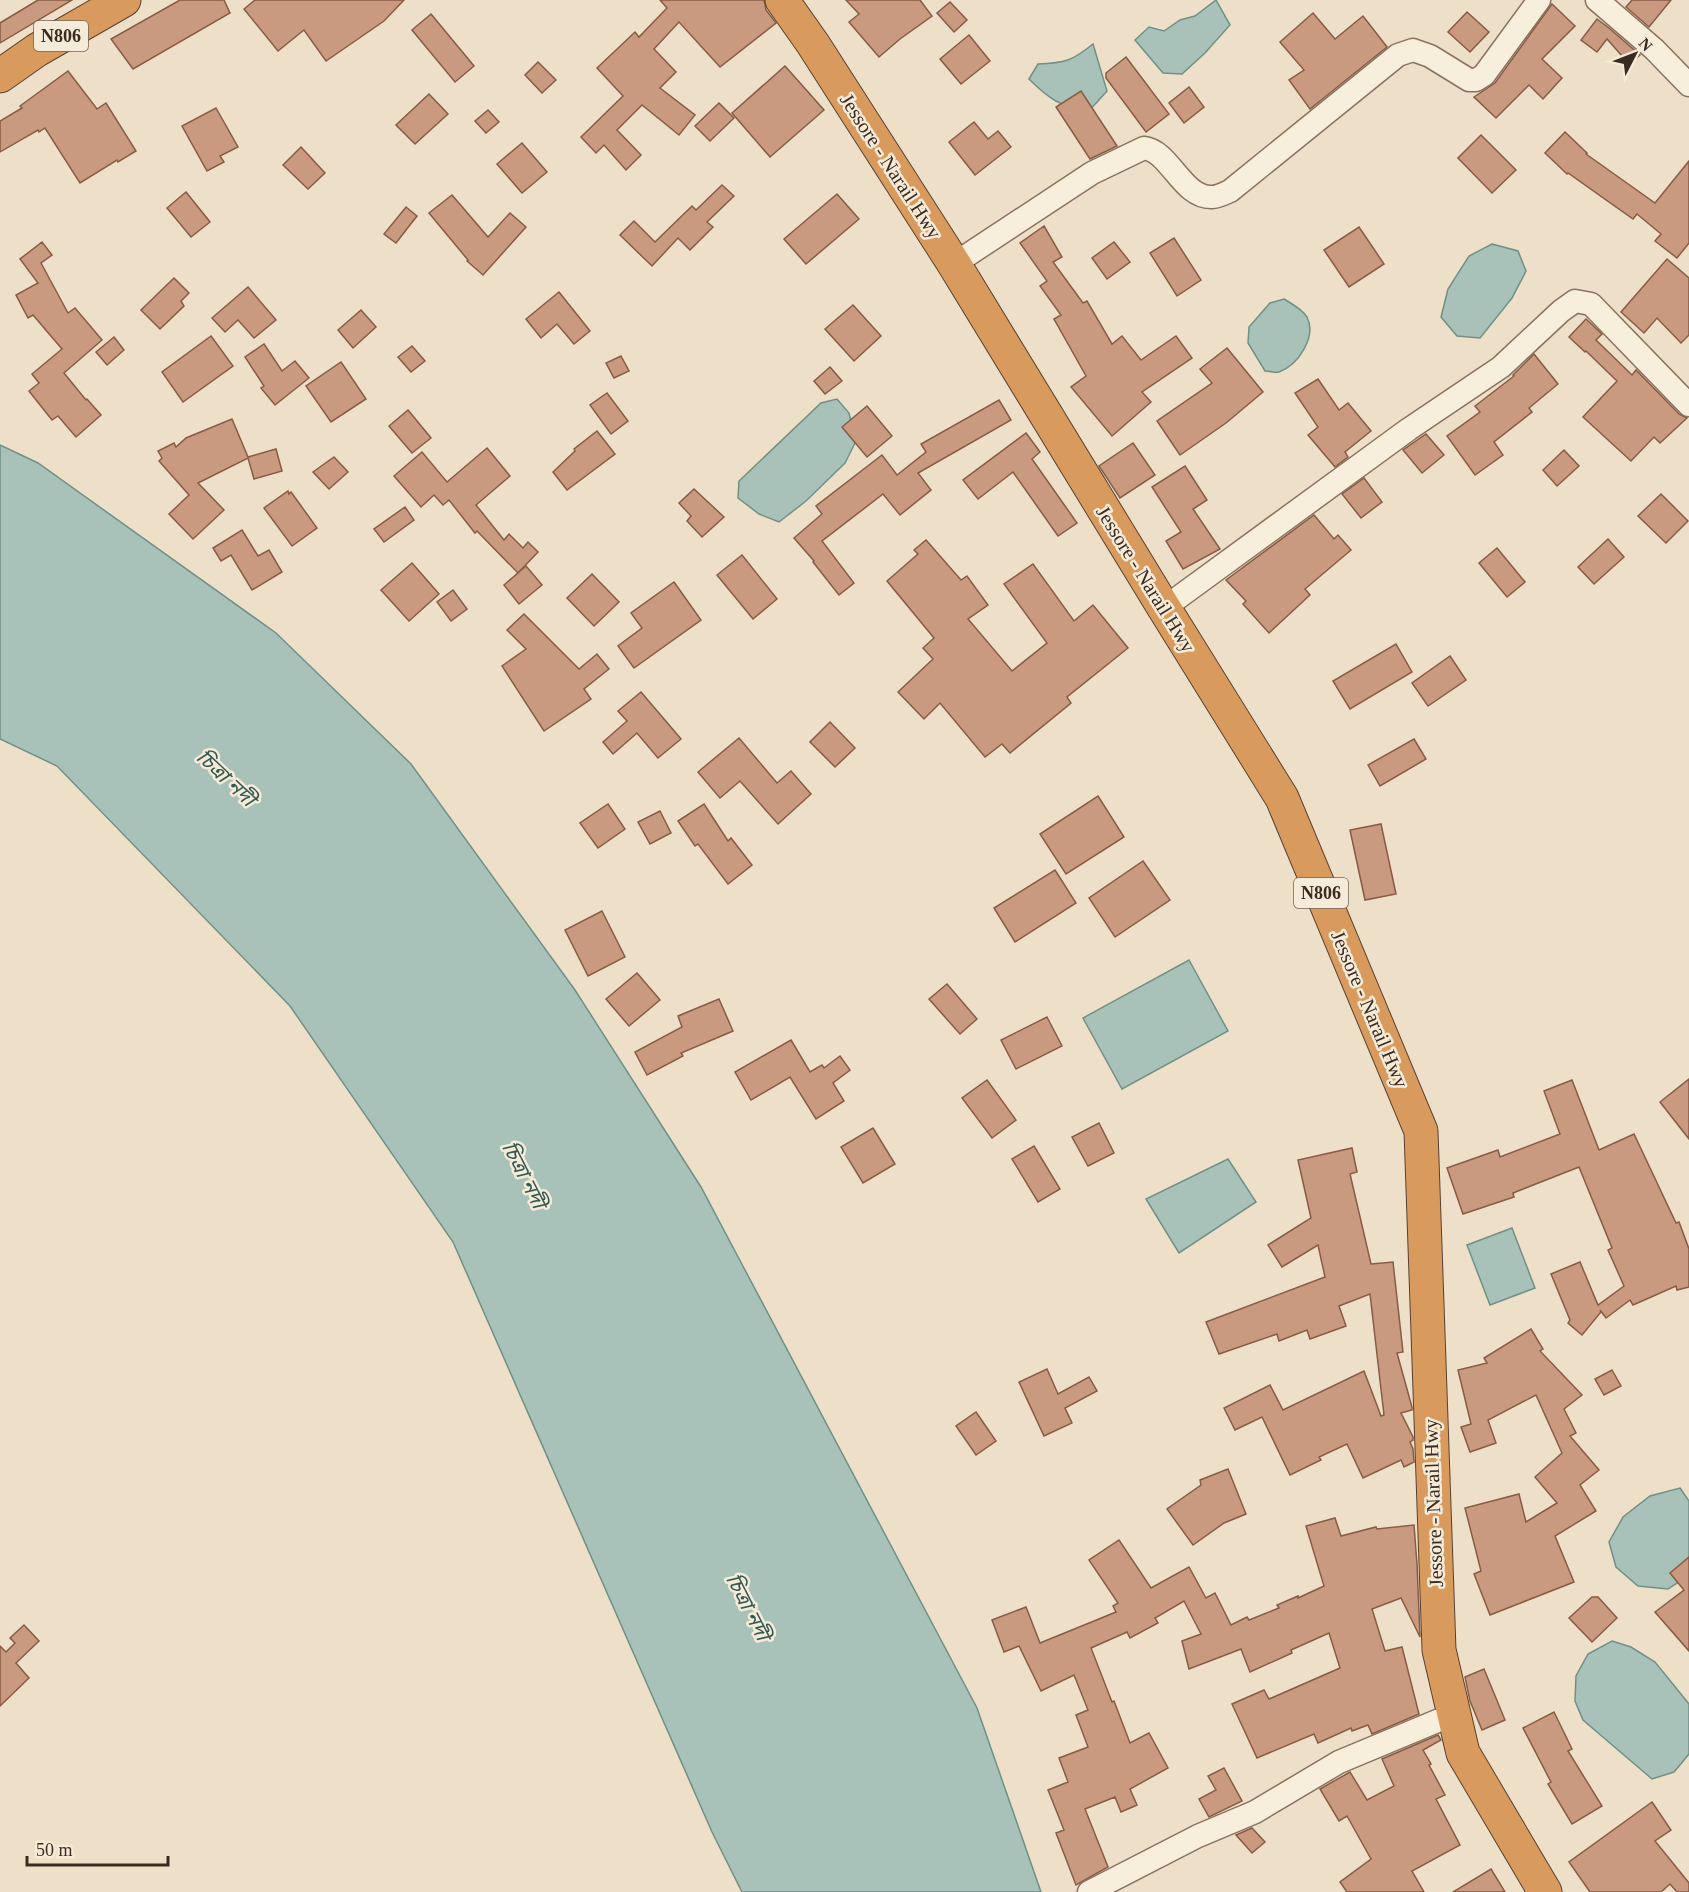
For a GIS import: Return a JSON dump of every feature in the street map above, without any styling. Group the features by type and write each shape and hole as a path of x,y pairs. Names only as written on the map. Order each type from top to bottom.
{"highway":[{"name":"N806","path":"0,76 37,50 124,0"},
{"name":"Jessore - Narail Hwy","path":"782,0 813,44 954,264 1282,798 1421,1131 1439,1650 1463,1753 1545,1892"}],"street":[{"path":"954,264 1092,173 1144,148 1158,153 1182,182 1203,196 1214,198 1230,191 1398,55 1413,51 1430,56 1469,80 1476,80 1484,75 1539,0"},
{"path":"1597,0 1653,49 1689,85"},
{"path":"1164,608 1409,429 1501,367 1561,311 1575,301 1590,304 1689,405"},
{"path":"1089,1892 1198,1836 1255,1812 1339,1762 1454,1714"}],"water":[{"path":"1216,0 1230,25 1182,74 1163,73 1135,40 1149,27 1164,31 1180,20 1195,16"},
{"path":"1093,44 1107,91 1088,112 1056,101 1029,79 1038,64 1068,60"},
{"path":"1492,244 1518,251 1526,271 1512,298 1480,338 1457,336 1441,317 1448,289 1469,256"},
{"path":"1284,299 1300,309 1307,317 1310,333 1308,341 1299,357 1286,368 1277,372 1265,371 1248,343 1249,327 1270,303"},
{"path":"837,399 849,413 856,441 845,463 806,501 779,522 759,514 738,498 739,481 821,403"},
{"name":"চিত্রা নদী","path":"0,445 38,463 276,633 411,764 575,990 701,1187 977,1708 1041,1892 742,1892 712,1832 453,1242 290,1006 57,766 0,739"},
{"path":"1189,960 1228,1031 1122,1089 1083,1018"},
{"path":"1228,1159 1256,1202 1179,1253 1146,1199"},
{"path":"1512,1228 1535,1288 1490,1305 1467,1245"},
{"path":"1680,1488 1689,1501 1689,1575 1668,1589 1638,1586 1616,1567 1609,1542 1623,1517 1650,1496"},
{"path":"1612,1641 1631,1647 1655,1662 1689,1704 1689,1754 1674,1772 1652,1779 1583,1720 1575,1701 1576,1676 1588,1654"}],"building":[{"path":"38,0 72,0 0,43 0,23"},
{"path":"180,0 224,0 230,13 133,69 111,39"},
{"path":"255,0 404,0 384,21 326,61 304,30 278,51 244,9"},
{"path":"660,0 764,0 766,10 776,23 720,67 679,22 654,49 676,72 660,88 695,115 679,135 642,105 617,130 641,155 626,170 604,145 596,153 581,137 623,96 597,68 635,32 639,37 667,8"},
{"path":"846,0 920,0 932,16 879,57 849,22 859,14"},
{"path":"1632,0 1671,0 1649,27 1626,7"},
{"path":"950,2 967,20 954,32 937,13"},
{"path":"1552,4 1575,26 1542,59 1562,78 1543,99 1529,85 1496,118 1474,97 1495,83"},
{"path":"1467,12 1489,32 1470,52 1448,32"},
{"path":"1313,13 1335,39 1363,16 1387,47 1310,109 1289,80 1304,70 1280,42"},
{"path":"431,14 474,66 455,82 412,30"},
{"path":"1597,19 1640,55 1629,64 1607,39 1597,52 1581,40"},
{"path":"969,35 990,61 961,84 940,59"},
{"path":"1126,57 1169,114 1146,132 1106,78 1106,73"},
{"path":"538,62 556,80 542,93 525,75"},
{"path":"785,66 824,110 770,157 732,113"},
{"path":"68,71 97,109 106,103 136,151 80,183 45,128 0,152 0,121 22,108 20,106"},
{"path":"1189,87 1204,107 1184,123 1169,103"},
{"path":"1081,91 1117,146 1090,159 1056,107"},
{"path":"429,94 448,114 415,144 396,125"},
{"path":"719,103 734,118 710,141 695,126"},
{"path":"216,108 238,147 220,156 224,162 207,171 182,126"},
{"path":"488,110 499,122 486,133 475,121"},
{"path":"974,122 988,139 998,131 1011,147 975,175 949,142"},
{"path":"1565,132 1586,154 1655,203 1689,161 1689,243 1677,258 1655,241 1661,234 1637,214 1633,219 1567,174 1545,153"},
{"path":"1481,135 1516,170 1492,193 1458,158"},
{"path":"522,143 547,172 522,193 497,164"},
{"path":"301,147 325,173 308,189 283,165"},
{"path":"722,185 734,196 707,222 713,227 690,250 678,238 652,266 620,235 634,221 655,242 692,206 696,210"},
{"path":"186,192 210,222 191,237 167,208"},
{"path":"837,194 859,219 806,264 784,239"},
{"path":"452,195 488,237 510,213 526,227 483,275 467,261 429,213"},
{"path":"406,207 417,216 396,243 384,234"},
{"path":"1044,226 1062,257 1053,262 1083,303 1087,301 1112,344 1122,336 1141,360 1176,336 1192,358 1142,392 1151,402 1112,436 1071,387 1086,376 1054,319 1061,315 1040,286 1047,281 1020,243"},
{"path":"1359,227 1384,264 1349,287 1324,250"},
{"path":"1174,238 1201,280 1177,296 1150,253"},
{"path":"42,242 52,255 41,263 68,313 75,308 102,340 64,373 101,415 76,437 58,416 52,420 29,391 39,383 32,374 62,349 33,315 28,318 16,295 38,283 20,259"},
{"path":"1114,242 1130,262 1107,279 1092,258"},
{"path":"1667,259 1689,278 1689,335 1681,343 1657,318 1644,333 1621,312"},
{"path":"174,278 189,293 181,301 184,306 160,329 141,310"},
{"path":"248,287 276,320 254,338 238,320 225,332 212,318"},
{"path":"559,292 590,331 574,344 557,324 541,338 526,319"},
{"path":"853,305 881,336 854,361 825,329"},
{"path":"361,310 376,327 353,348 338,330"},
{"path":"1586,319 1602,334 1596,340 1632,375 1636,370 1679,414 1687,418 1660,443 1654,437 1631,461 1583,417 1617,381 1569,337"},
{"path":"211,336 233,366 183,402 162,372"},
{"path":"114,337 124,350 107,365 96,352"},
{"path":"264,344 282,371 295,361 309,378 275,405 261,388 264,386 245,357"},
{"path":"412,346 425,361 411,372 398,357"},
{"path":"1227,348 1263,392 1226,423 1180,455 1157,421 1212,383 1200,369"},
{"path":"1534,354 1558,384 1529,408 1532,412 1494,442 1503,455 1475,475 1447,436 1480,412 1475,406 1514,376"},
{"path":"621,356 629,371 614,378 606,363"},
{"path":"341,362 366,399 331,422 306,386"},
{"path":"830,367 842,381 825,394 814,381"},
{"path":"1318,379 1339,410 1348,403 1371,431 1345,452 1348,457 1335,467 1308,435 1318,427 1295,393"},
{"path":"607,393 628,421 611,434 590,405"},
{"path":"999,400 1011,420 918,473 931,490 900,515 883,494 822,541 854,583 839,595 794,538 822,514 816,506 882,455 897,475 926,452 921,444"},
{"path":"867,406 892,436 867,457 842,427"},
{"path":"408,410 431,438 412,453 389,426"},
{"path":"232,419 248,457 276,449 282,471 254,479 248,458 198,483 224,510 193,539 169,514 189,495 159,461 162,458 158,451 174,443 176,447 186,438"},
{"path":"597,431 615,454 567,490 553,472 575,451 574,449"},
{"path":"1026,433 1040,452 1032,459 1077,523 1058,536 1013,472 978,499 963,480"},
{"path":"1426,434 1444,455 1422,473 1403,450"},
{"path":"1133,443 1155,475 1120,498 1099,466"},
{"path":"487,448 510,476 476,505 504,540 509,534 523,548 528,542 538,552 518,573 477,531 475,533 449,500 443,505 434,495 421,507 394,476 422,452 447,482"},
{"path":"1564,450 1579,466 1557,486 1543,470"},
{"path":"334,457 348,472 329,489 313,472"},
{"path":"1185,466 1207,500 1193,509 1220,549 1183,569 1166,541 1181,532 1152,487"},
{"path":"1364,478 1382,502 1361,518 1342,494"},
{"path":"694,489 724,517 702,537 687,521 691,516 679,503"},
{"path":"288,491 317,528 292,546 264,508"},
{"path":"1661,494 1688,521 1666,543 1638,516"},
{"path":"405,507 414,520 384,542 374,529"},
{"path":"1314,515 1334,539 1338,535 1351,550 1305,589 1310,595 1269,633 1243,604 1246,601 1226,580"},
{"path":"242,530 258,556 269,550 282,572 252,590 231,555 221,561 213,548"},
{"path":"1608,539 1624,557 1594,584 1578,567"},
{"path":"926,540 961,580 967,576 988,605 968,619 1012,671 1047,643 1004,584 1033,564 1074,621 1093,605 1128,648 1067,697 1071,703 1010,753 1002,744 985,757 940,703 924,719 898,692 933,659 923,648 934,638 887,581 918,554 914,550"},
{"path":"1497,548 1525,582 1507,597 1479,563"},
{"path":"742,555 777,599 753,619 717,575"},
{"path":"412,563 439,594 409,621 381,590"},
{"path":"526,566 542,585 519,604 504,585"},
{"path":"592,574 619,602 594,626 567,598"},
{"path":"674,582 701,620 634,668 618,646 642,628 631,613"},
{"path":"453,590 467,609 451,621 437,602"},
{"path":"524,614 579,669 597,654 609,669 584,689 591,699 544,731 502,666 526,649 507,630"},
{"path":"1396,644 1412,672 1350,709 1333,681"},
{"path":"1450,656 1466,680 1428,706 1412,683"},
{"path":"641,692 681,739 658,758 637,733 613,754 603,742 627,721 618,711"},
{"path":"830,722 855,748 835,767 810,742"},
{"path":"739,738 777,783 791,771 811,794 778,824 740,781 720,798 698,772"},
{"path":"1414,739 1426,759 1380,786 1368,765"},
{"path":"1098,796 1124,837 1066,874 1040,834"},
{"path":"608,804 625,829 598,848 580,823"},
{"path":"704,804 728,841 731,838 752,865 728,884 698,844 695,846 678,821"},
{"path":"660,811 671,833 650,844 638,822"},
{"path":"1381,824 1396,894 1365,900 1350,830"},
{"path":"1143,861 1170,900 1115,937 1089,898"},
{"path":"1055,870 1076,903 1015,942 994,908"},
{"path":"602,911 625,957 588,976 565,930"},
{"path":"637,973 660,1000 629,1026 606,999"},
{"path":"947,984 977,1019 960,1034 929,999"},
{"path":"719,999 733,1031 681,1053 683,1056 647,1075 635,1052 682,1027 678,1016"},
{"path":"1047,1017 1062,1046 1016,1069 1001,1040"},
{"path":"791,1040 810,1072 822,1065 824,1068 840,1056 850,1070 833,1083 844,1101 816,1119 790,1077 751,1100 735,1072"},
{"path":"1689,1079 1689,1139 1660,1102"},
{"path":"987,1080 1016,1120 992,1138 962,1098"},
{"path":"1572,1080 1599,1150 1634,1134 1676,1223 1679,1222 1689,1249 1689,1287 1677,1290 1676,1286 1633,1305 1630,1300 1606,1318 1600,1310 1601,1312 1582,1335 1568,1323 1570,1320 1551,1274 1580,1262 1598,1305 1624,1286 1608,1250 1612,1248 1579,1167 1513,1193 1514,1197 1463,1214 1447,1168 1498,1150 1500,1157 1560,1134 1544,1091"},
{"path":"1099,1123 1114,1153 1088,1166 1072,1137"},
{"path":"873,1128 895,1164 863,1183 841,1147"},
{"path":"1034,1146 1060,1189 1038,1202 1012,1159"},
{"path":"1352,1148 1357,1172 1350,1174 1371,1264 1393,1262 1403,1352 1397,1353 1412,1407 1412,1410 1401,1413 1413,1437 1410,1442 1414,1462 1404,1467 1401,1460 1363,1478 1347,1444 1319,1457 1321,1460 1290,1475 1262,1417 1235,1430 1224,1408 1270,1385 1283,1410 1364,1371 1381,1416 1384,1415 1370,1294 1339,1306 1346,1326 1310,1339 1307,1330 1279,1341 1277,1334 1219,1354 1206,1322 1325,1277 1318,1245 1282,1267 1268,1245 1311,1218 1298,1160"},
{"path":"1531,1329 1543,1349 1540,1351 1582,1395 1564,1409 1576,1433 1570,1436 1599,1470 1580,1485 1596,1511 1555,1536 1574,1582 1490,1615 1474,1574 1481,1571 1465,1508 1519,1494 1526,1522 1557,1503 1535,1477 1562,1453 1536,1395 1488,1420 1496,1443 1470,1452 1461,1427 1471,1424 1458,1370 1487,1363 1484,1358"},
{"path":"1047,1369 1058,1394 1089,1377 1097,1391 1065,1408 1072,1423 1044,1436 1019,1382"},
{"path":"1612,1370 1621,1386 1604,1395 1595,1379"},
{"path":"976,1412 996,1441 976,1455 956,1426"},
{"path":"1228,1469 1246,1514 1224,1523 1193,1545 1167,1509 1201,1485 1200,1480"},
{"path":"1335,1518 1341,1536 1376,1527 1377,1529 1414,1525 1420,1637 1401,1598 1372,1609 1385,1651 1402,1647 1419,1714 1372,1734 1368,1725 1352,1731 1351,1728 1318,1743 1314,1734 1257,1758 1232,1704 1264,1690 1269,1699 1340,1668 1329,1633 1250,1672 1241,1649 1189,1669 1182,1641 1201,1634 1184,1601 1155,1618 1158,1623 1130,1638 1127,1632 1091,1648 1130,1743 1149,1733 1168,1768 1130,1789 1137,1805 1121,1812 1115,1797 1085,1809 1108,1867 1076,1885 1056,1833 1064,1830 1048,1790 1068,1782 1059,1758 1088,1747 1076,1715 1088,1710 1074,1675 1041,1691 1019,1646 1004,1652 992,1620 1026,1607 1040,1643 1116,1612 1113,1606 1118,1603 1089,1560 1119,1540 1151,1588 1189,1567 1206,1598 1215,1593 1231,1625 1247,1617 1249,1620 1279,1608 1277,1605 1324,1586 1306,1526"},
{"path":"1689,1557 1689,1651 1655,1612 1684,1590 1670,1573"},
{"path":"1592,1597 1598,1597 1617,1618 1592,1642 1569,1618"},
{"path":"24,1625 39,1641 16,1663 29,1678 0,1706 0,1646 6,1652 15,1643 10,1638"},
{"path":"1484,1669 1505,1720 1482,1730 1470,1701 1465,1677"},
{"path":"1554,1712 1572,1749 1568,1751 1602,1806 1572,1824 1548,1784 1551,1782 1523,1728"},
{"path":"1438,1735 1441,1740 1423,1750 1445,1795 1436,1799 1460,1845 1412,1871 1424,1892 1347,1892 1340,1882 1371,1859 1347,1816 1339,1821 1320,1789 1350,1772 1367,1800 1394,1786 1382,1759"},
{"path":"1224,1768 1242,1801 1209,1817 1199,1799 1216,1790 1208,1776"},
{"path":"1652,1802 1671,1830 1655,1841 1689,1883 1689,1892 1677,1892 1670,1884 1661,1892 1590,1892 1569,1862"},
{"path":"1252,1828 1265,1842 1252,1853 1236,1835"},
{"path":"1491,1869 1505,1892 1453,1892"}]}
